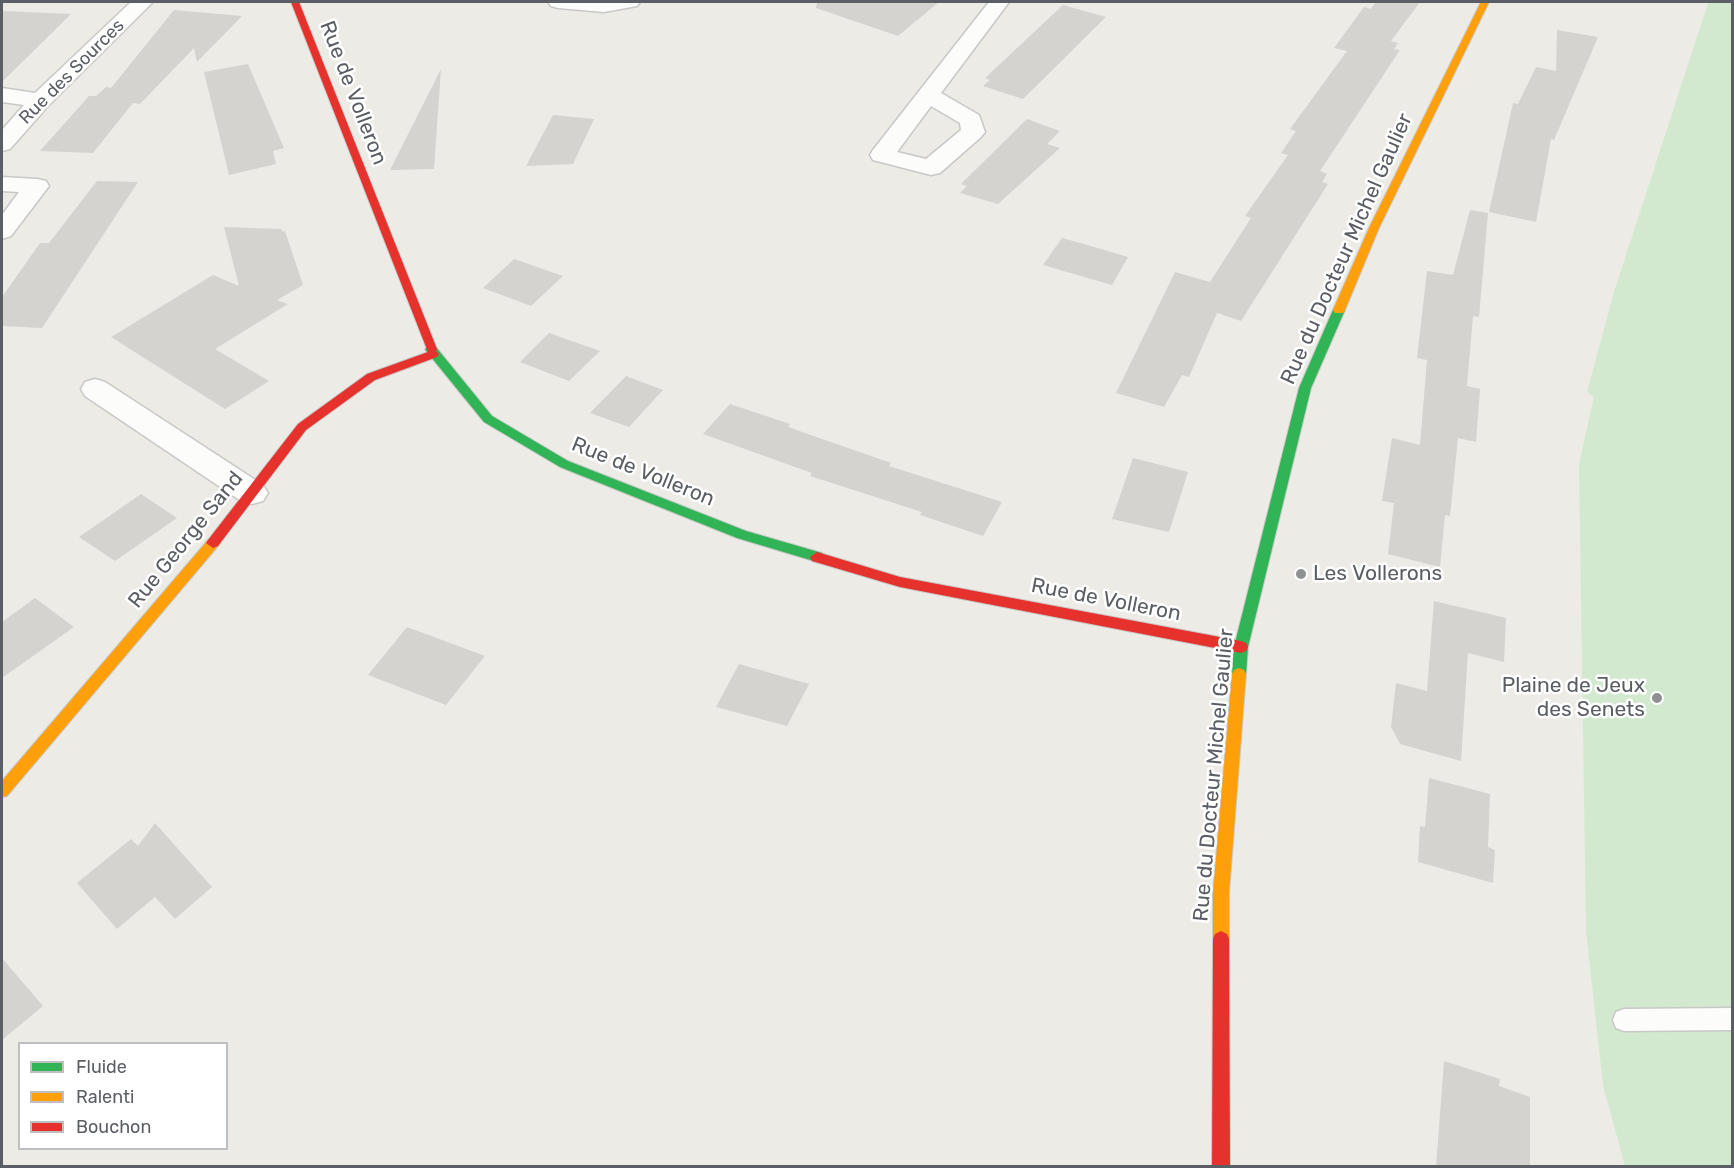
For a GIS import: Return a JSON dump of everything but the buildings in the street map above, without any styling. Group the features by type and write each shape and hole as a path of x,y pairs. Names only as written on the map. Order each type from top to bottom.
{"street":[{"name":"Rue des Sources","path":"2,144 40,101 143,2"},
{"name":"Rue de Volleron","path":"296,2 433,354 488,419 564,464 742,535 900,582 1241,647"},
{"path":"558,2 604,6 630,2"},
{"path":"928,95 999,2"},
{"name":"Rue du Docteur Michel Gaulier","path":"1221,1167 1221,893 1241,647 1305,388 1374,228 1485,2"},
{"path":"2,95 40,101"},
{"path":"2,184 37,186 2,231"},
{"name":"Rue George Sand","path":"2,791 220,535 302,427 371,377 433,354"},
{"path":"94,389 252,493"}],"lane":[{"path":"1624,1020 1732,1019"}],"green space":[{"name":"Plaine de Jeux des Senets","path":"1699,2 1732,2 1732,1166 1625,1166 1603,1085 1586,931 1579,464 1594,397 1587,392 1614,292 1708,3"}],"traffic: fast":[{"path":"1239,674 1241,647 1305,388 1339,310"},
{"path":"431,349 488,419 564,464 742,535 817,557"}],"traffic: slow":[{"path":"1339,310 1374,228 1485,2"},
{"path":"2,791 213,543"},
{"path":"1221,939 1221,893 1239,674"}],"traffic: jam":[{"path":"295,2 431,349"},
{"path":"213,543 302,427 371,377 433,354"},
{"path":"817,557 900,582 1241,647"},
{"path":"1221,939 1221,1166"}],"place":[{"name":"Les Vollerons","path":"1301,574"},
{"name":"Plaine de Jeux des Senets","path":"1657,698"}]}
